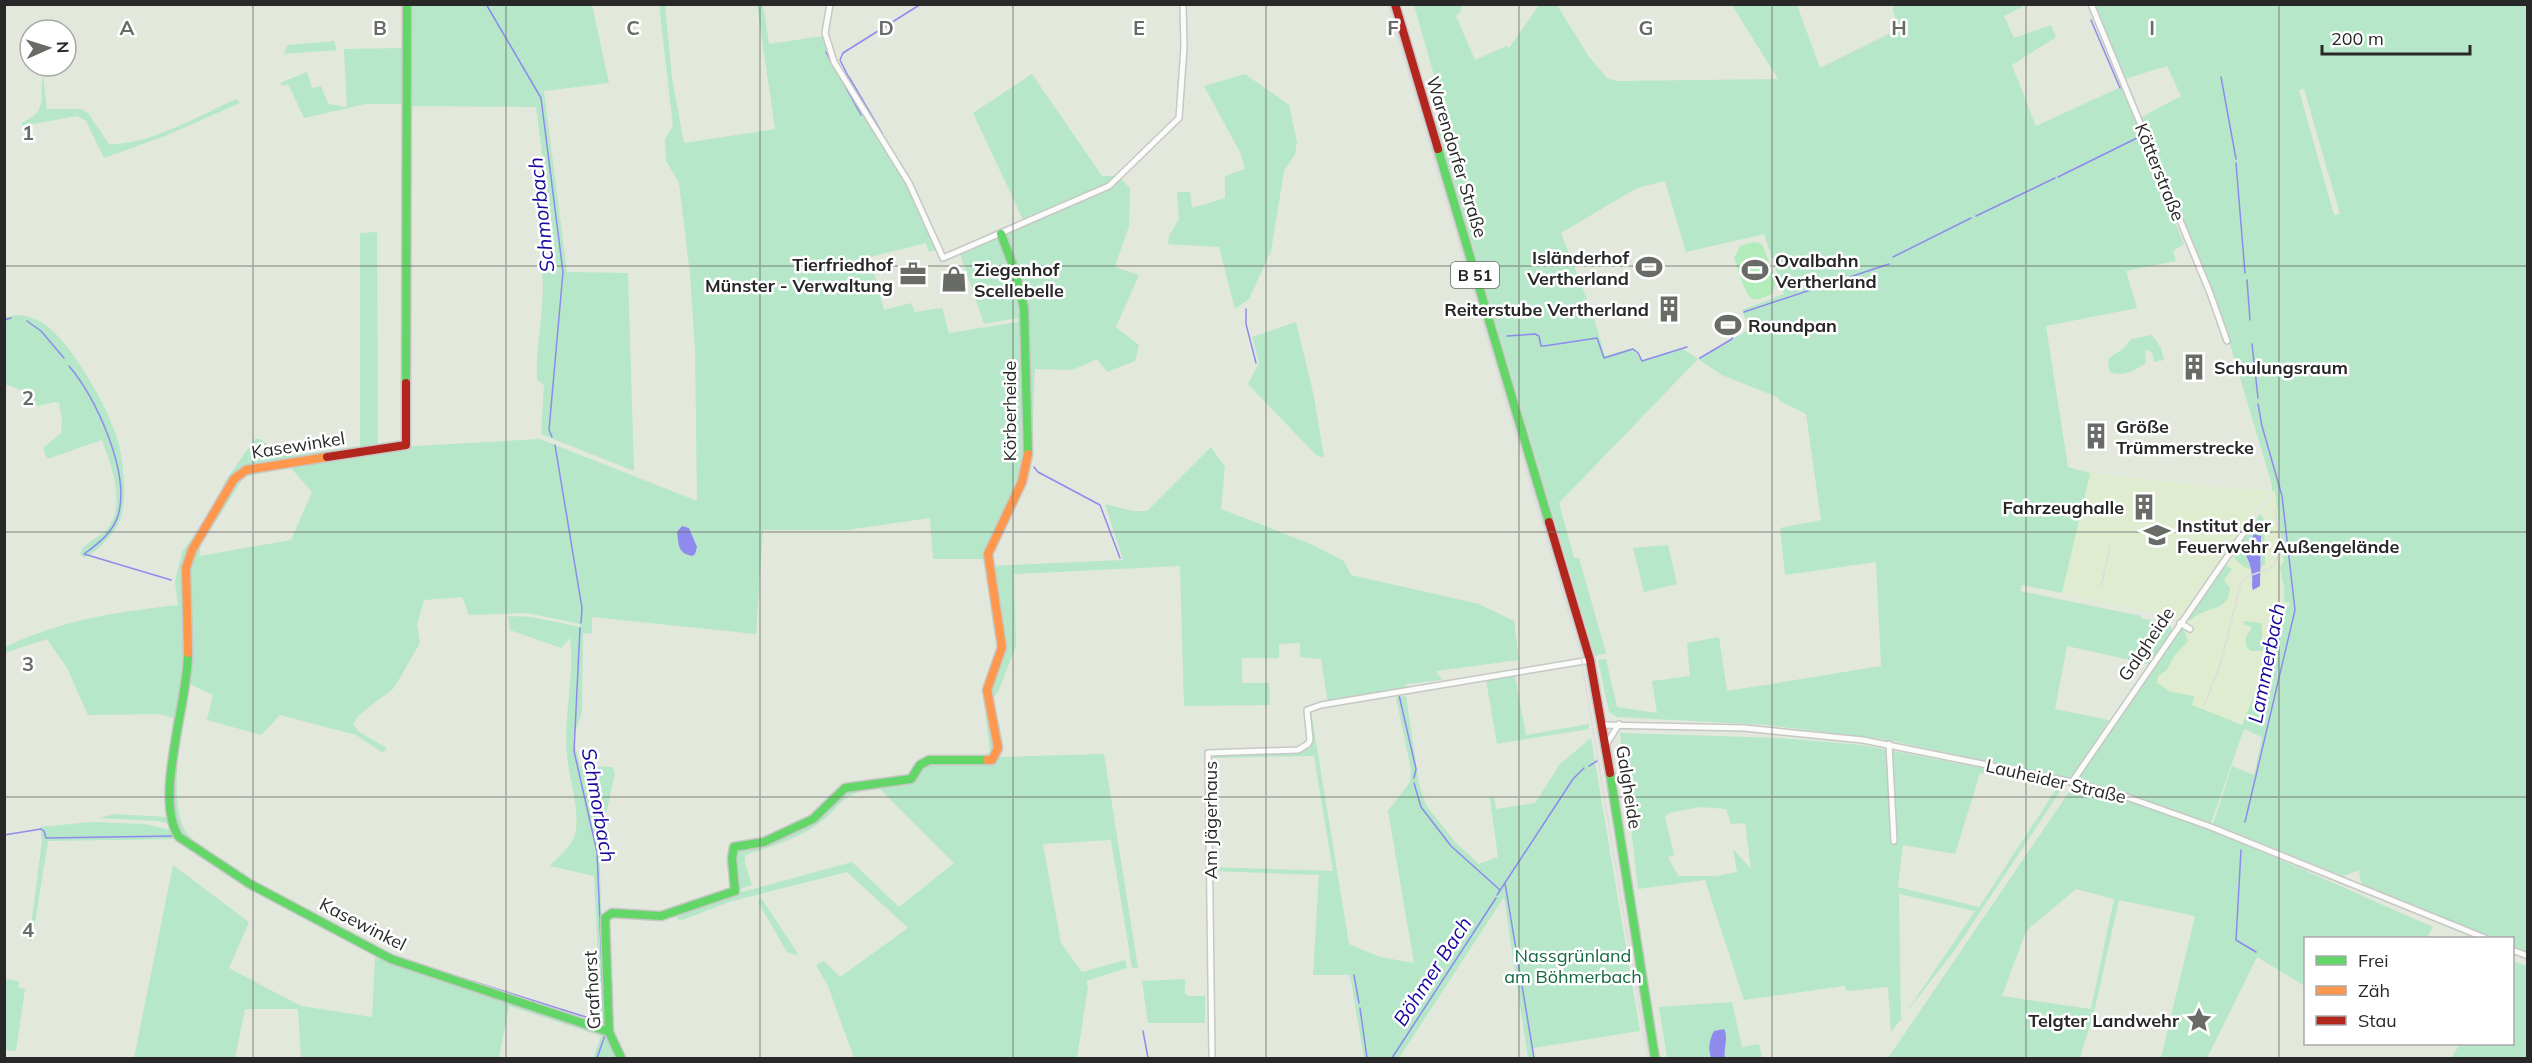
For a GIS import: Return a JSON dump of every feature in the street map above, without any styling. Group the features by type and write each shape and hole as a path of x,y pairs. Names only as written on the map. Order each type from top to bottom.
{"street":[{"name":"Kasewinkel","path":"407,4 406,446 246,470 234,479 192,550 186,568 188,671 181,698 172,760 170,806 173,828 179,837 240,878 377,952 427,972 609,1032"},
{"path":"830,4 825,33 834,62 909,183 943,258 948,258 1108,186 1179,118 1184,47 1183,4"},
{"name":"Warendorfer Straße","path":"1395,4 1550,525"},
{"name":"Kötterstraße","path":"2091,4 2210,293 2227,341"},
{"name":"Körberheide","path":"604,918 612,913 661,916 735,891 732,858 734,847 764,842 813,819 845,788 911,779 920,765 929,760 992,760 998,748 987,690 1002,647 988,554 1022,482 1028,459 1024,334 1026,315 1020,282 1001,234"},
{"name":"Galgheide","path":"1550,525 1590,660 1655,1059"},
{"name":"Galgheide","path":"2072,782 2249,525"},
{"path":"2180,623 2190,629"},
{"name":"Am Jägerhaus","path":"1212,1059 1208,753 1298,750 1310,740 1307,710 1321,705 1590,660"},
{"path":"1605,745 1619,724"},
{"name":"Lauheider Straße","path":"1602,725 1777,730 1889,744 2072,782 2121,795 2211,826 2480,937"},
{"path":"1889,744 1894,841"},
{"name":"Grafhorst","path":"604,918 609,1032 621,1059"}],"shaded area":[{"name":"Institut der Feuerwehr Außengelände","path":"2090,473 2224,488 2270,490 2180,619 2062,593"},
{"name":"Institut der Feuerwehr Außengelände","path":"2272,491 2275,491 2291,608 2242,725 2140,685 2271,498"},
{"path":"682,526 689,528 697,547 692,556 684,553 680,547 677,532"},
{"path":"2254,534 2261,536 2260,586 2253,590 2251,568 2246,552"},
{"path":"1724,1029 1725,1058 1711,1058 1712,1034 1714,1031"}],"green space":[{"path":"411,5 592,5 609,83 544,91 567,272 628,273 634,471 541,434 544,385 537,380 537,366 543,298 542,271 549,267 557,268 536,107 409,106"},
{"path":"659,5 665,5 672,78 684,143 775,129 757,5 763,5 769,44 823,36 833,62 909,188 936,250 929,252 926,243 870,257 884,310 911,303 915,312 942,308 949,333 1018,322 1018,318 984,324 960,254 1025,224 973,113 1032,74 1102,176 1118,176 1130,188 1129,226 1115,267 1139,275 1116,327 1139,345 1135,361 1107,372 1097,359 1072,370 1035,369 1031,467 990,559 933,559 930,518 847,530 763,530 756,634 592,617 592,633 583,634 582,712 573,737 580,766 612,767 615,773 602,832 600,868 604,1021 601,1020 594,876 550,866 573,840 577,820 566,740 571,667 570,638 561,648 510,630 508,616 532,617 580,627 580,624 527,613 469,615 462,597 424,600 417,625 420,643 394,688 359,715 353,724 359,732 387,748 383,753 356,735 280,715 261,735 207,720 213,695 190,684 183,717 178,761 177,803 181,820 187,833 201,847 258,883 258,886 217,860 179,832 175,825 158,821 99,818 114,814 167,817 166,782 173,718 159,714 88,715 67,668 47,639 5,653 5,647 47,630 89,618 178,605 175,582 182,552 214,507 225,481 255,439 260,439 279,454 290,456 360,446 360,233 377,232 378,448 540,439 697,501 695,349 690,274 679,183 666,161 665,139 673,126","holes":["290,467 312,492 291,540 199,556 201,545 244,477"]},
{"path":"1414,5 1462,5 1460,13 1456,16 1475,60 1506,46 1509,48 1539,5 1557,5 1589,57 1608,79 1619,81 1778,79 1732,5 1797,5 1820,68 1899,29 1893,5 2021,5 2022,7 2004,16 2014,38 2051,25 2056,37 2012,65 2036,126 2125,85 2138,119 2142,142 2184,244 2173,251 2176,261 2126,271 2137,308 2046,326 2068,467 2090,473 2062,593 2022,585 2020,591 2141,616 2141,618 2170,625 2172,630 2137,684 2148,664 2067,646 2055,709 2109,720 2072,779 1882,739 1766,725 1617,717 1609,712 1598,660 1606,659 1617,707 1657,713 1652,681 1690,676 1687,643 1719,637 1727,691 1881,666 1876,562 1785,575 1780,528 1821,520 1806,414 1780,401 1777,397 1722,375 1698,359 1559,503 1574,558 1579,558 1606,653 1595,656 1436,122 1439,117 1437,112 1443,107","holes":["1665,181 1686,252 1764,234 1784,294 1742,310 1750,329 1698,359 1683,349 1642,361 1632,348 1605,356 1592,312 1561,233 1637,188"]},
{"path":"2095,5 2527,5 2527,954 2514,948 2514,937 2489,937 2364,886 2360,880 2359,870 2343,876 2213,824 2232,766 2254,775 2262,737 2244,729 2211,823 2122,792 2075,780 2180,627 2183,628 2188,641 2174,656 2167,670 2158,676 2157,683 2171,692 2194,696 2192,705 2242,725 2269,660 2264,651 2251,651 2246,646 2246,637 2252,627 2245,625 2243,621 2262,623 2262,641 2267,643 2274,631 2282,607 2289,607 2290,603 2284,602 2280,568 2284,560 2275,491 2272,491 2227,334 2140,118 2181,96 2167,66 2125,79","holes":["2304,89 2340,214 2334,215 2299,90"]},
{"path":"334,41 337,50 284,54 287,45"},
{"path":"404,48 403,104 366,104 304,118 288,84 283,86 280,83 307,72 312,88 321,86 328,104 347,107 344,49"},
{"path":"1245,74 1289,105 1297,142 1295,154 1284,171 1271,251 1249,299 1235,309 1219,247 1168,244 1169,236 1179,219 1177,192 1190,192 1192,208 1225,198 1225,176 1245,169 1240,152 1204,86"},
{"path":"43,78 47,109 82,109 88,113 109,144 141,140 174,128 236,99 240,103 165,136 104,158 86,121 77,116 22,126 22,123 36,113 41,103"},
{"name":"Ovalbahn Vertherland","path":"1753,242 1760,243 1764,248 1776,282 1772,294 1757,299 1753,299 1747,292 1734,258 1740,246"},
{"path":"16,315 43,323 66,346 95,390 118,441 124,484 122,514 107,539 84,558 80,554 82,550 107,529 113,520 117,497 113,473 102,440 47,459 43,448 61,433 62,419 59,403 31,407 23,391 5,384 4,317"},
{"path":"1296,322 1313,392 1324,457 1317,456 1248,384 1259,363 1252,337"},
{"path":"2152,335 2161,348 2164,360 2154,362 2152,352 2145,350 2146,363 2125,373 2110,372 2109,358 2124,348 2131,339"},
{"path":"1211,447 1225,467 1221,509 1311,544 1344,561 1351,575 1479,604 1514,621 1519,660 1436,671 1442,680 1406,684 1407,689 1328,703 1321,659 1300,657 1300,643 1279,644 1279,658 1242,658 1242,683 1269,683 1270,705 1184,706 1180,566 1014,574 1016,646 998,692 987,703 995,749 1001,757 1104,754 1138,968 1132,968 1111,840 1043,844 1061,943 1082,972 1125,960 1127,968 1086,981 1088,987 1077,1058 854,1058 828,986 816,965 824,961 840,977 908,928 847,872 729,902 680,921 677,918 677,914 738,893 852,862 899,907 954,863 880,789 856,793 806,832 745,855 745,863 752,885 740,889 735,855 737,849 780,837 846,791 902,785 912,781 921,766 930,762 987,763 986,755 990,752 984,701 999,651 990,566 1123,560 1105,504 1132,511 1147,511"},
{"path":"2260,514 2264,519 2265,564 2260,568 2262,557 2246,558 2251,569 2240,564 2232,554"},
{"path":"1668,545 1677,584 1644,592 1633,548"},
{"path":"2224,564 2232,569 2224,580 2230,588 2225,602 2190,621 2187,618"},
{"path":"1515,676 1526,735 1589,724 1589,729 1497,744 1486,680"},
{"name":"Nassgrünland am Böhmerbach","path":"1406,696 1419,783 1426,805 1455,842 1479,864 1498,857 1490,799 1494,797 1496,809 1535,803 1560,764 1591,738 1640,1031 1533,1048 1535,1058 1528,1058 1504,897 1399,1058 1364,1058 1350,975 1313,975 1319,875 1211,871 1211,867 1333,871 1314,756 1212,758 1211,755 1297,752 1310,746 1313,740 1309,714 1311,711 1349,944 1380,957 1414,963 1388,811 1410,782 1411,770 1396,697"},
{"path":"1620,733 1780,738 1862,745 2065,784 1955,950 1905,1014 1975,911 1899,894 1901,1019 1891,1032 1888,987 1847,991 1844,986 1744,1000 1705,880 1638,889","holes":["1980,773 2057,788 1979,907 1898,887 1903,845 1955,854","1700,807 1726,809 1731,824 1745,823 1751,869 1733,849 1737,872 1716,876 1678,876 1668,857 1674,855 1665,817 1669,813"]},
{"path":"2078,786 2214,832 2433,927 2428,937 2304,937 2304,985 2257,957 2207,1058 2161,1058 2195,916 2119,900 2095,1008 2080,1058 1888,1058 2071,789","holes":["2076,889 2114,899 2091,1009 2002,996 2026,931"]},
{"path":"92,822 145,824 170,830 175,839 48,841 32,941 29,941 42,841 40,827"},
{"path":"173,865 249,922 229,968 301,1006 372,1017 375,958 379,956 420,974 607,1034 621,1058 593,1058 601,1036 509,1006 499,1058 301,1058 298,1009 245,1009 235,1058 134,1058"},
{"path":"762,899 798,954 787,952 758,902"},
{"path":"2514,961 2527,966 2527,1058 2451,1058 2459,1045 2514,1045"},
{"path":"4,979 19,981 19,988 25,989 16,1051 5,1050"},
{"path":"1185,979 1185,994 1205,996 1205,1023 1148,1023 1142,981"},
{"path":"1732,1002 1742,1047 1759,1044 1762,1058 1725,1058 1727,1035 1709,1052 1711,1058 1667,1058 1659,1007"}],"waterway":[{"name":"Schmorbach","path":"486,4 541,98 563,272 549,430 552,437"},
{"path":"848,76 840,60 843,53 921,4"},
{"path":"2091,20 2120,88"},
{"path":"826,52 831,62"},
{"path":"834,66 861,115"},
{"path":"849,77 882,133"},
{"name":"Lammerbach","path":"2221,77 2236,159"},
{"path":"2058,177 2139,137 2140,134"},
{"name":"Lammerbach","path":"2236,163 2245,273"},
{"path":"1976,216 2055,178"},
{"path":"1893,257 1971,218"},
{"path":"1744,312 1889,264"},
{"name":"Lammerbach","path":"2247,280 2250,320"},
{"path":"1246,309 1246,324 1256,363"},
{"path":"4,320 11,318"},
{"path":"27,321 41,331 64,358"},
{"path":"1700,358 1732,339 1737,324"},
{"path":"1507,336 1535,334 1539,336 1541,346 1597,338 1604,358 1633,349 1642,361 1687,347"},
{"name":"Lammerbach","path":"2252,344 2258,398"},
{"path":"69,366 90,396 108,435 115,456 121,495 119,512 114,525 84,554 171,580"},
{"name":"Lammerbach","path":"2245,822 2295,610 2282,496 2258,404"},
{"name":"Schmorbach","path":"555,445 582,608 581,623"},
{"path":"1034,467 1038,472 1100,505 1120,558"},
{"name":"Schmorbach","path":"580,628 574,751 597,852 604,1016"},
{"path":"1399,695 1416,769 1414,778"},
{"name":"Böhmer Bach","path":"1589,766 1597,761"},
{"name":"Böhmer Bach","path":"1497,895 1573,779 1584,768"},
{"path":"1414,783 1421,807 1451,846 1500,890"},
{"path":"4,835 41,829 46,838 173,836"},
{"name":"Lammerbach","path":"2241,850 2236,940 2256,952"},
{"path":"1505,883 1534,1058"},
{"name":"Böhmer Bach","path":"1392,1058 1496,898"},
{"path":"1354,975 1359,1003"},
{"path":"462,978 605,1023"},
{"path":"1360,1008 1367,1058"},
{"path":"1143,1031 1148,1058"},
{"name":"Schmorbach","path":"597,1058 605,1035"}],"tram line":[{"path":"2221,662 2241,582 2274,565"}],"railway":[{"path":"1388,4 1580,651 1648,1058"},
{"path":"2274,565 2280,551 2275,508"},
{"path":"2101,586 2110,547"},
{"path":"2204,706 2221,662"}],"traffic: fast":[{"path":"406,383 407,4"},
{"path":"1438,149 1549,522"},
{"path":"1001,234 1015,271 1024,308 1028,454"},
{"path":"188,653 171,774 172,820 179,837 250,884 391,959 609,1032"},
{"path":"621,1058 609,1032 605,918 612,913 661,916 735,891 732,858 734,847 764,842 813,819 845,788 911,779 920,765 929,760 987,760"},
{"path":"1610,773 1655,1058"}],"traffic: slow":[{"path":"987,760 992,760 998,748 987,690 1002,647 988,554 1022,482 1028,454"},
{"path":"188,653 186,568 192,550 234,479 246,470 327,457"}],"traffic: jam":[{"path":"1395,4 1438,149"},
{"path":"327,457 406,445 406,383"},
{"path":"1549,522 1590,660 1610,773"}],"place":[{"name":"Isländerhof Vertherland","path":"1649,267"},
{"name":"Ovalbahn Vertherland","path":"1755,270"},
{"name":"Tierfriedhof Münster - Verwaltung","path":"913,274"},
{"name":"Ziegenhof Scellebelle","path":"954,279"},
{"name":"Reiterstube Vertherland","path":"1669,309"},
{"name":"Roundpan","path":"1728,325"},
{"name":"Schulungsraum","path":"2194,367"},
{"name":"Größe Trümmerstrecke","path":"2096,436"},
{"name":"Fahrzeughalle","path":"2144,507"},
{"name":"Institut der Feuerwehr Außengelände","path":"2157,535"},
{"name":"Telgter Landwehr","path":"2199,1020"}]}
